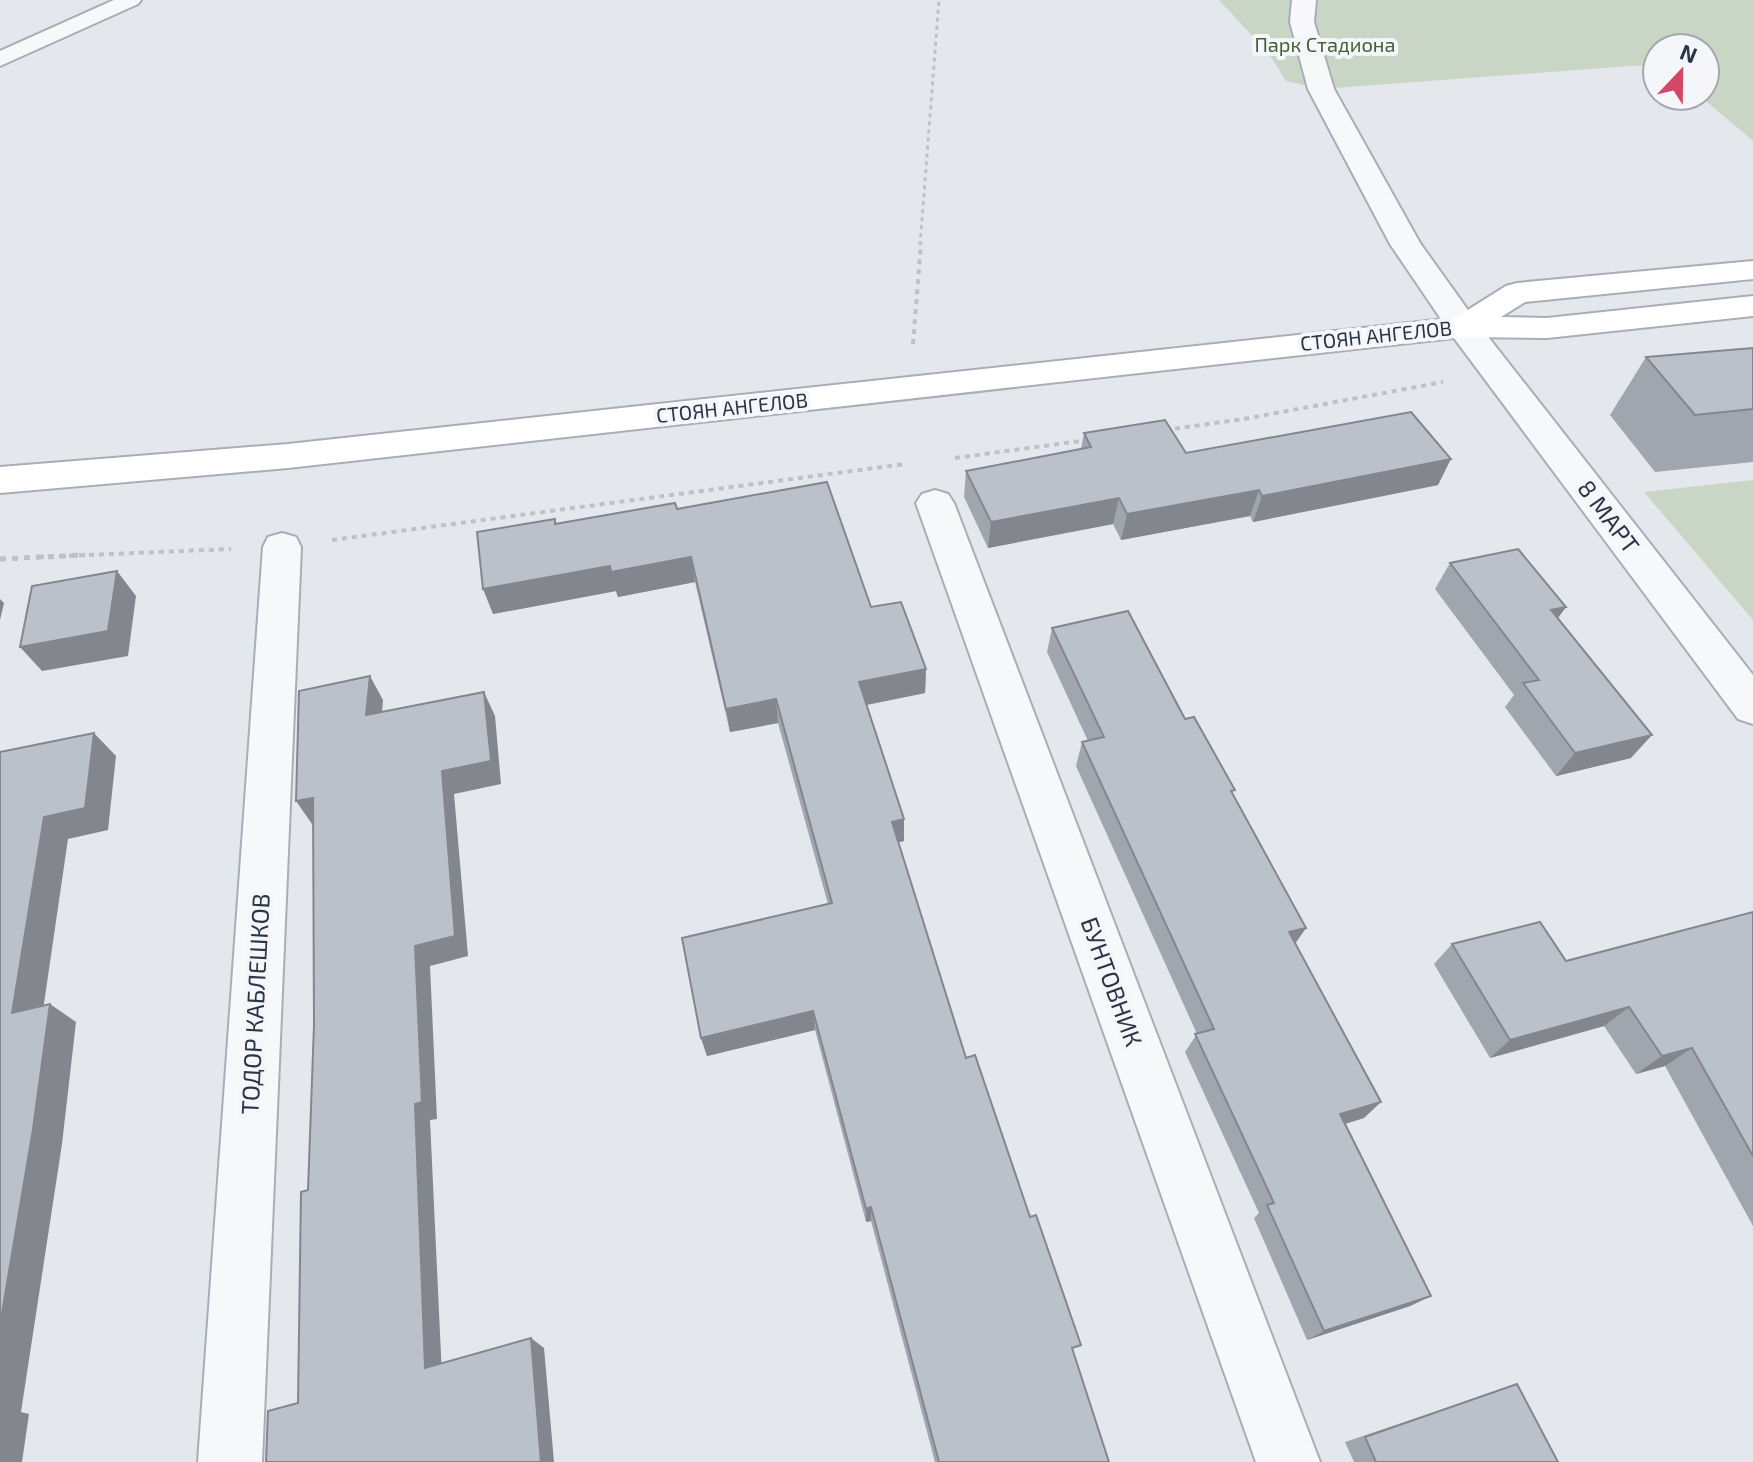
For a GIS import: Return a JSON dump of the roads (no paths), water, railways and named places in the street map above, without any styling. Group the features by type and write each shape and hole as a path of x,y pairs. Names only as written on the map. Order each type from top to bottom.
{"main road":[{"name":"СТОЯН АНГЕЛОВ","path":"1463,327 1517,293 1753,270"},
{"name":"СТОЯН АНГЕЛОВ","path":"0,480 288,456 1463,327 1547,328 1753,306"}],"street":[{"name":"8 МАРТ","path":"1304,0 1302,22 1321,89 1405,244 1463,327 1753,707"},
{"name":"БУНТОВНИК","path":"933,475 1288,1462"},
{"name":"ТОДОР КАБЛЕШКОВ","path":"230,1462 282,547"}],"lane":[{"path":"1,57 131,0"}],"park label":[{"name":"Парк Стадиона","path":"1325,45"}]}
